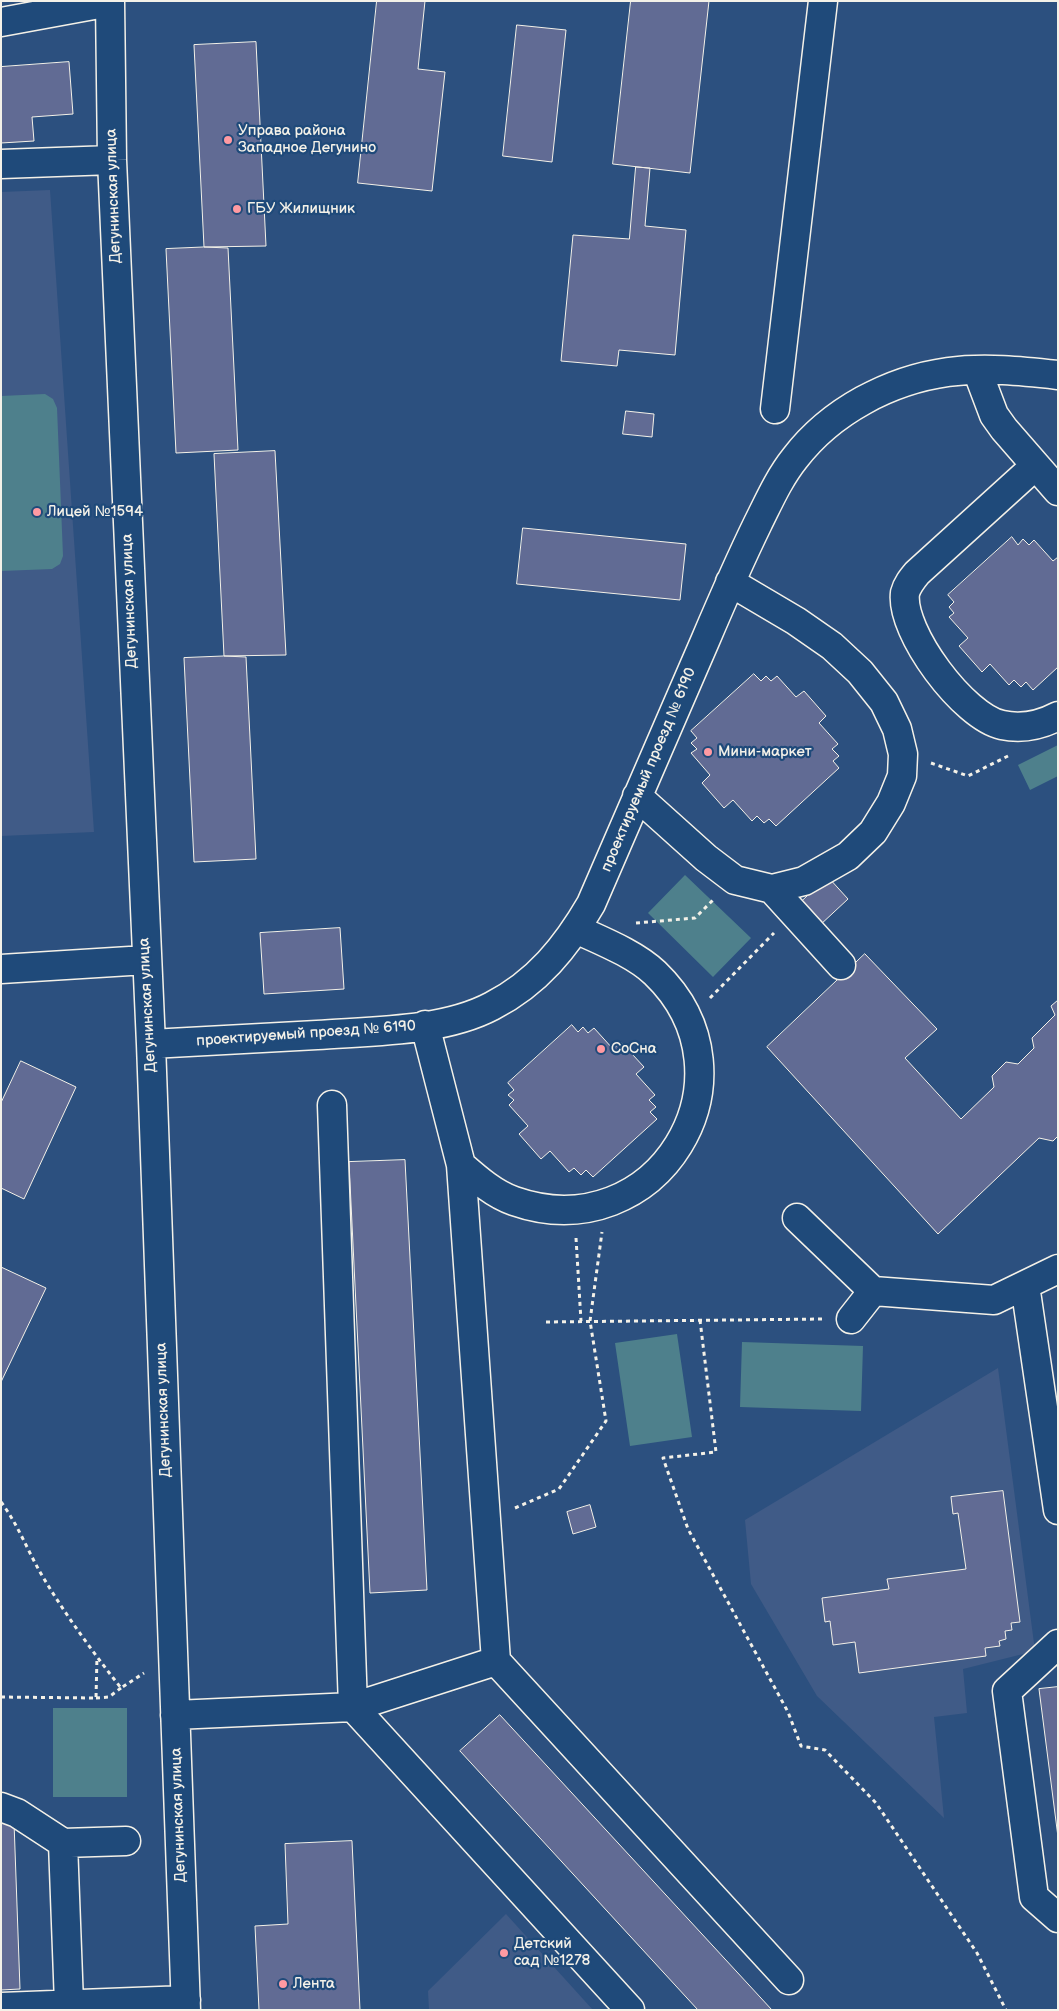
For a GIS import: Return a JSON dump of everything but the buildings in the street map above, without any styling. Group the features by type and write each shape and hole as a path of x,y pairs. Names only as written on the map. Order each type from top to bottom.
{"street":[{"path":"775,409 823,1"},
{"path":"1,22 110,2"},
{"name":"Дегунинская улица","path":"110,2 112,160 150,1044 186,2005"},
{"path":"1,164 112,160"},
{"path":"977,370 994,415 1058,491"},
{"name":"проектируемый проезд № 6190","path":"150,1044 398,1030 466,1017 492,1006 516,992 538,975 557,956 591,904 730,582 777,484 794,458 815,435 838,416 865,399 893,386 929,376 977,370 1019,371 1058,375"},
{"path":"1035,466 917,573 909,583 905,593 906,608 914,632 938,672 968,705 984,718 1001,725 1020,727 1038,724 1058,716"},
{"path":"638,796 706,858 735,880 772,889 804,881 848,856 873,832 891,803 902,776 903,754 897,729 884,702 860,672 832,646 796,621 730,582"},
{"path":"772,889 842,965"},
{"path":"462,1165 485,1186 512,1201 543,1209 574,1210 606,1204 635,1190 661,1170 680,1145 695,1112 700,1076 695,1039 681,1005 655,973 620,950 576,929"},
{"path":"1,969 146,960"},
{"path":"425,1025 462,1165 496,1661 789,1980"},
{"path":"332,1105 353,1707 630,2010"},
{"path":"797,1218 872,1292 994,1300 1058,1269"},
{"path":"1025,1285 1058,1510"},
{"path":"851,1318 872,1292"},
{"path":"1058,1644 1007,1690 1034,1897 1058,1918"},
{"path":"175,1715 353,1707 496,1661"},
{"path":"1,1807 17,1813 63,1843 126,1841"},
{"path":"63,1843 69,2004"},
{"path":"1,2007 69,2004 186,2005"}],"path":[{"path":"903,754 968,776 1010,755"},
{"path":"636,924 695,918 735,880"},
{"path":"688,1021 794,913"},
{"path":"486,1520 558,1489 606,1421 590,1321 606,1204"},
{"path":"574,1210 581,1321"},
{"path":"546,1322 851,1318"},
{"path":"700,1320 716,1452 663,1458 688,1529 788,1712 801,1746 825,1750 876,1804 977,1953 1006,2010"},
{"path":"1,1502 56,1598 97,1657 122,1688"},
{"path":"96,1698 97,1657"},
{"path":"1,1697 110,1697 151,1668 174,1669"}],"shaded area":[{"name":"Лицей №1594","path":"50,190 94,832 1,836 1,192"},
{"path":"998,1368 1035,1651 963,1669 967,1713 934,1717 944,1818 817,1696 751,1584 745,1520"},
{"name":"Детский сад №1278","path":"506,1914 593,2010 429,2010 428,1991"}],"green space":[{"path":"45,394 53,399 57,408 63,556 60,564 52,569 1,571 1,396"},
{"path":"1058,745 1058,776 1030,790 1018,765"},
{"path":"685,875 751,938 713,977 648,913"},
{"path":"677,1334 692,1437 630,1446 615,1343"},
{"path":"742,1342 863,1346 861,1411 740,1407"},
{"path":"53,1708 127,1708 127,1797 53,1797"}],"place":[{"name":"Управа района Западное Дегунино","path":"228,140"},
{"name":"ГБУ Жилищник","path":"237,209"},
{"name":"Лицей №1594","path":"37,512"},
{"name":"Мини-маркет","path":"708,752"},
{"name":"СоСна","path":"601,1049"},
{"name":"Детский сад №1278","path":"504,1953"},
{"name":"Лента","path":"283,1984"}]}
